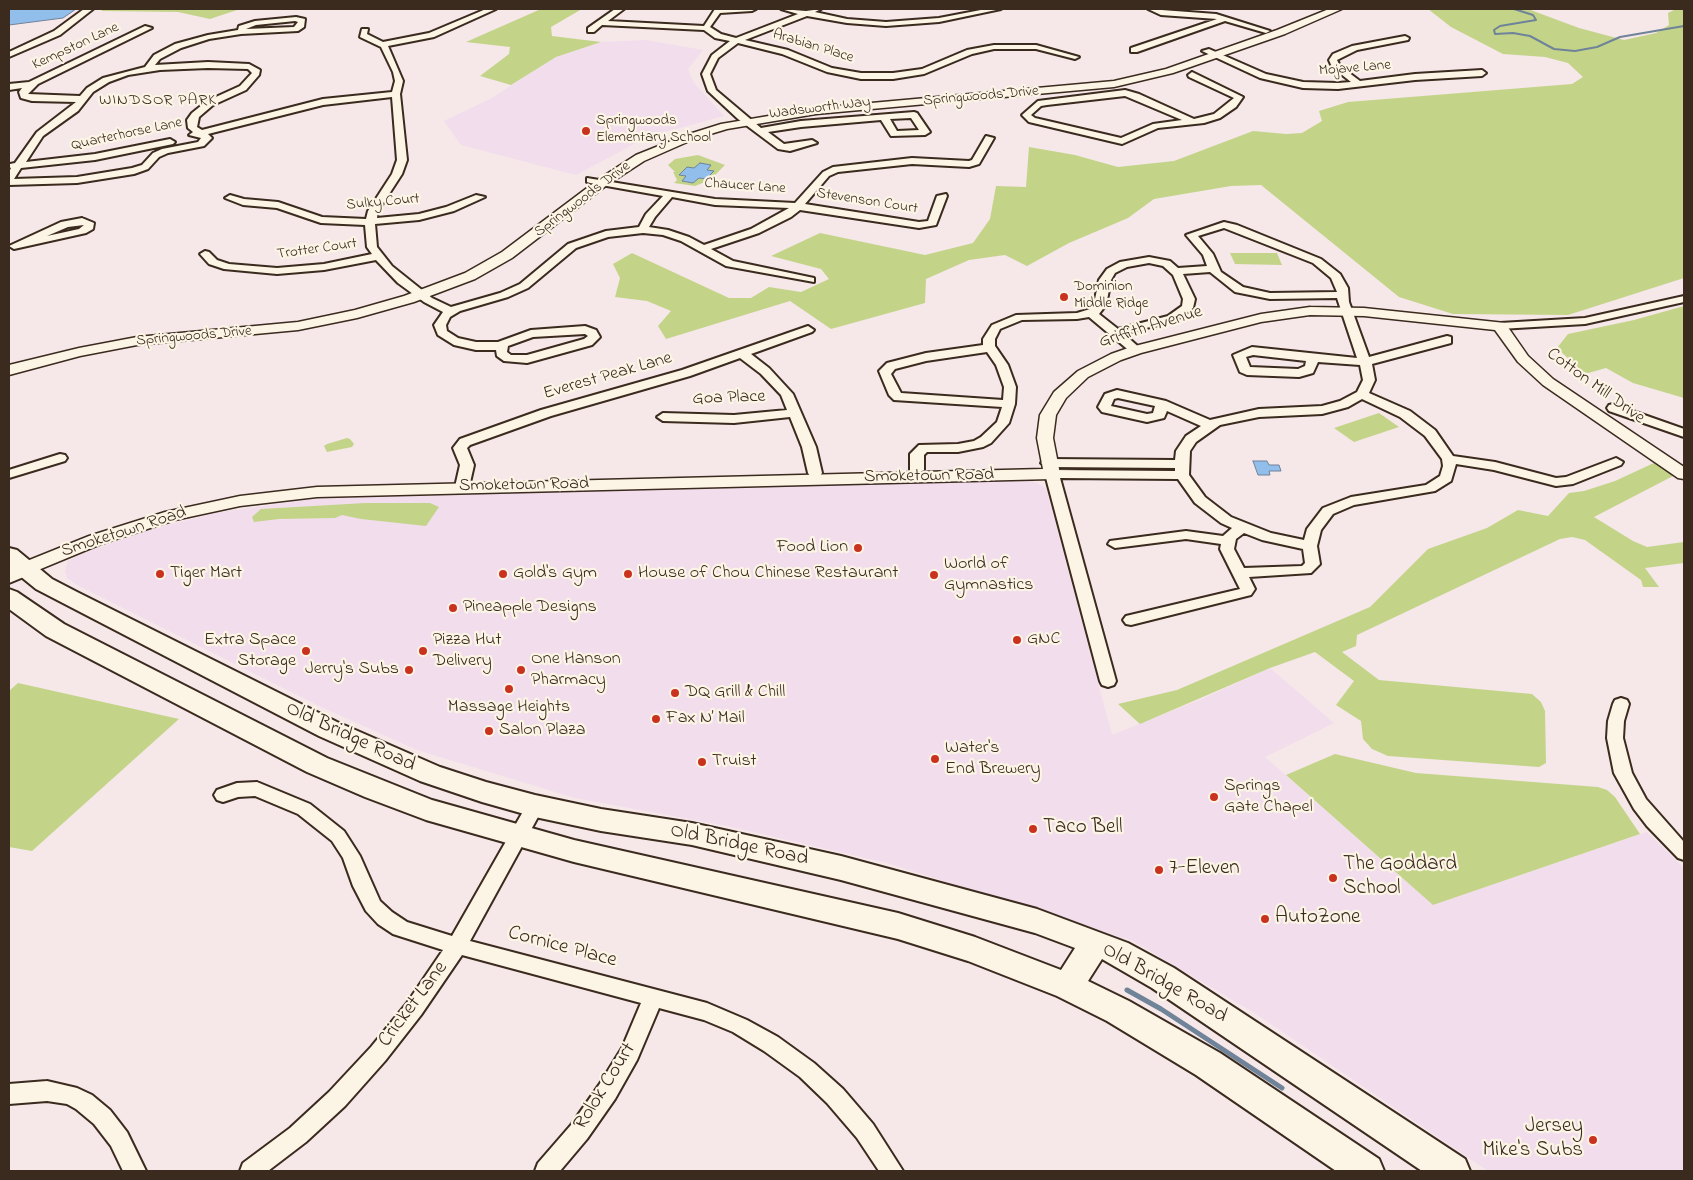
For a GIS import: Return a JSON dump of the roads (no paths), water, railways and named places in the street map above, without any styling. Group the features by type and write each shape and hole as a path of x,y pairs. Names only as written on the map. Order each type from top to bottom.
{"main road":[{"name":"Old Bridge Road","path":"13,565 69,598 391,759 482,792 601,820 692,834 831,865 1037,921 1095,943 1163,978 1452,1171"},
{"name":"Old Bridge Road","path":"9,597 32,615 56,630 317,765 426,809 518,836 898,926 975,950 1068,986 1166,1038 1366,1171"},
{"path":"1068,986 1095,943"}],"street":[{"path":"9,55 57,33 89,9"},
{"path":"383,45 431,35 492,9"},
{"path":"591,30 620,9"},
{"path":"706,28 718,12 752,9"},
{"path":"785,9 847,21 897,24 932,21 997,9"},
{"name":"Wadsworth Way","path":"812,143 784,148 744,119 712,91 706,74 715,57 736,41 817,9"},
{"path":"1152,9 1161,13 1201,15 1226,19 1266,31"},
{"name":"Springwoods Drive","path":"9,370 79,352 137,342 298,326 364,312 416,292 493,252 613,164 652,144 710,124 816,111 1068,92 1140,79 1211,53 1319,9"},
{"name":"Springwoods Drive","path":"1211,53 1281,32 1337,9"},
{"path":"150,68 157,57 178,46 208,37 241,32 292,30 300,27 302,21 296,19 265,22 245,26 241,32"},
{"path":"1134,50 1226,19"},
{"name":"Arabian Place","path":"600,23 706,28 718,36 787,53 830,70 870,76 924,72 970,52 994,47 1036,48 1075,57"},
{"name":"Kempston Lane","path":"84,99 35,99 20,97 29,85 148,28"},
{"path":"365,31 363,35 383,45 399,77 396,94 402,160 397,174 373,211 370,222 372,247 378,256 416,292 451,312"},
{"path":"1359,84 1336,68 1333,60 1336,56 1354,48 1406,38"},
{"name":"Mojave Lane","path":"1211,53 1264,76 1283,82 1327,86 1359,84 1415,76 1482,73"},
{"path":"208,65 249,67 256,70 256,73 243,88 210,103 195,115 192,124 207,138 205,142 160,153 138,171 71,181 9,181 13,166 40,134 75,109 93,88 106,80 150,68 208,65"},
{"path":"1192,75 1239,96 1223,114 1210,118 1192,121 1156,126 1126,140 1117,141 1026,117 1027,114 1042,103 1068,92 1120,93 1131,94 1192,121"},
{"path":"9,87 29,85"},
{"name":"Quarterhorse Lane","path":"13,166 118,153 314,104 369,95 396,94"},
{"name":"Wadsworth Way","path":"760,131 801,124 884,116"},
{"name":"Springwoods Drive","path":"9,361 69,346 145,332 315,314 416,292 470,276 508,255 626,166 669,144 744,119"},
{"name":"Chaucer Lane","path":"590,180 669,195 732,204 798,206 826,174 836,168 912,161 969,164 976,162 989,138"},
{"path":"644,230 650,216 669,195"},
{"name":"Stevenson Court","path":"798,206 856,217 925,225 932,223 942,196"},
{"name":"Sulky Court","path":"230,198 243,202 278,205 308,216 330,221 370,222 419,217 450,209 480,197"},
{"path":"702,250 755,231 787,215 798,206"},
{"path":"73,222 86,222 90,225 82,230 12,247 73,222"},
{"path":"1310,546 1267,537 1241,528 1219,515 1200,500 1182,469 1183,451 1191,438 1210,425 1252,414 1322,410 1344,404 1362,394 1369,380 1366,362 1347,311 1342,288 1336,276 1317,261 1229,226 1191,235 1208,254 1212,269 1231,286 1260,295 1282,297 1343,295"},
{"path":"502,346 501,353 504,356 521,359 588,342 594,335 585,330 544,331 520,337 502,346 470,345 446,337 442,333 440,325 451,312 467,305 504,295 524,286 562,252 584,241 612,233 644,230 675,235 718,259 744,268 810,280"},
{"name":"Trotter Court","path":"205,254 213,262 228,267 277,271 324,267 378,256"},
{"path":"918,470 917,454 924,448 969,446 986,440 1003,423 1009,404 1010,387 1007,376 990,348 989,339 992,331 1002,323 1011,319 1030,316 1076,316 1091,313 1100,305 1105,280 1116,267 1130,262 1149,260 1166,263 1176,271 1189,299 1189,304 1184,312 1172,318 1116,333"},
{"path":"1176,271 1212,269"},
{"name":"Cotton Mill Drive","path":"1500,326 1585,321 1684,298"},
{"name":"Griffith Avenue","path":"1108,681 1050,468 1045,428 1048,415 1060,395 1069,385 1090,370 1136,350 1261,318 1291,313 1347,311 1500,326"},
{"path":"1091,313 1136,350"},
{"name":"Cotton Mill Drive","path":"1500,326 1523,358 1548,382 1684,474"},
{"name":"Everest Peak Lane","path":"464,482 468,465 460,448 465,442 546,413 642,387 743,354 808,330"},
{"path":"1312,358 1309,370 1299,373 1247,371 1239,357 1241,353 1252,351 1366,362 1447,340"},
{"path":"990,348 926,357 891,366 885,371 885,374 895,395 898,397 1009,404"},
{"path":"743,354 777,382 787,394 809,447 816,472"},
{"path":"1240,573 1306,570 1312,564 1310,546 1314,529 1328,511 1351,501 1430,488 1446,478 1450,466 1449,459 1439,443 1418,423 1389,405 1362,394"},
{"path":"1162,404 1210,425"},
{"path":"1613,408 1684,433"},
{"name":"Goa Place","path":"662,417 734,419 796,413"},
{"path":"9,474 60,458"},
{"path":"1449,459 1495,466 1556,482 1568,481 1616,462"},
{"path":"1050,468 1182,469"},
{"name":"Smoketown Road","path":"13,565 138,526 240,501 317,492 464,482 816,472 1050,468"},
{"name":"Smoketown Road","path":"464,482 1050,468"},
{"path":"1130,620 1246,592 1248,589 1228,549 1230,537 1241,528"},
{"path":"1115,544 1186,535 1228,541"},
{"path":"1621,704 1616,721 1615,738 1623,772 1649,815 1684,853"},
{"name":"Cornice Place","path":"223,795 237,790 257,789 304,809 324,822 338,836 351,856 367,898 385,918 400,928 457,946 654,997 706,1012 740,1026 772,1044 807,1070 835,1096 865,1131 892,1171"},
{"name":"Cricket Lane","path":"251,1171 298,1135 343,1092 414,1009 457,946 535,806"},
{"name":"Rolok Court","path":"546,1171 579,1132 607,1092 630,1053 654,997"},
{"path":"9,1094 47,1091 69,1095 84,1102 102,1117 120,1139 135,1171"}],"water":[{"path":"9,9 76,9 63,18 9,25"},
{"path":"700,163 711,165 707,170 714,171 706,179 699,178 693,183 682,181 686,176 679,175 687,167 694,168"},
{"path":"1253,461 1267,461 1269,465 1279,465 1281,471 1269,471 1270,475 1258,475"}],"waterway":[{"path":"1514,9 1533,15 1536,20 1500,26 1494,30 1495,34 1513,33 1530,36 1554,49 1575,51 1597,47 1620,37 1684,26"},
{"path":"1127,990 1161,1009 1282,1088"}],"place":[{"name":"Springwoods Elementary School","path":"586,131"},
{"name":"Dominion Middle Ridge","path":"1064,297"},
{"name":"Food Lion","path":"858,548"},
{"name":"Tiger Mart","path":"160,574"},
{"name":"Gold's Gym","path":"503,574"},
{"name":"House of Chou Chinese Restaurant","path":"628,574"},
{"name":"World of Gymnastics","path":"934,575"},
{"name":"Pineapple Designs","path":"453,608"},
{"name":"GNC","path":"1017,640"},
{"name":"Extra Space Storage","path":"306,651"},
{"name":"Pizza Hut Delivery","path":"423,651"},
{"name":"Jerry's Subs","path":"409,670"},
{"name":"One Hanson Pharmacy","path":"521,670"},
{"name":"Massage Heights","path":"509,689"},
{"name":"DQ Grill & Chill","path":"675,693"},
{"name":"Fax N’ Mail","path":"656,719"},
{"name":"Salon Plaza","path":"489,731"},
{"name":"Water's End Brewery","path":"935,759"},
{"name":"Truist","path":"702,762"},
{"name":"Springs Gate Chapel","path":"1214,797"},
{"name":"Taco Bell","path":"1033,829"},
{"name":"7-Eleven","path":"1159,870"},
{"name":"The Goddard School","path":"1333,878"},
{"name":"AutoZone","path":"1265,919"},
{"name":"Jersey Mike's Subs","path":"1593,1140"}],"district":[{"name":"WINDSOR PARK","path":"158,101"}]}
